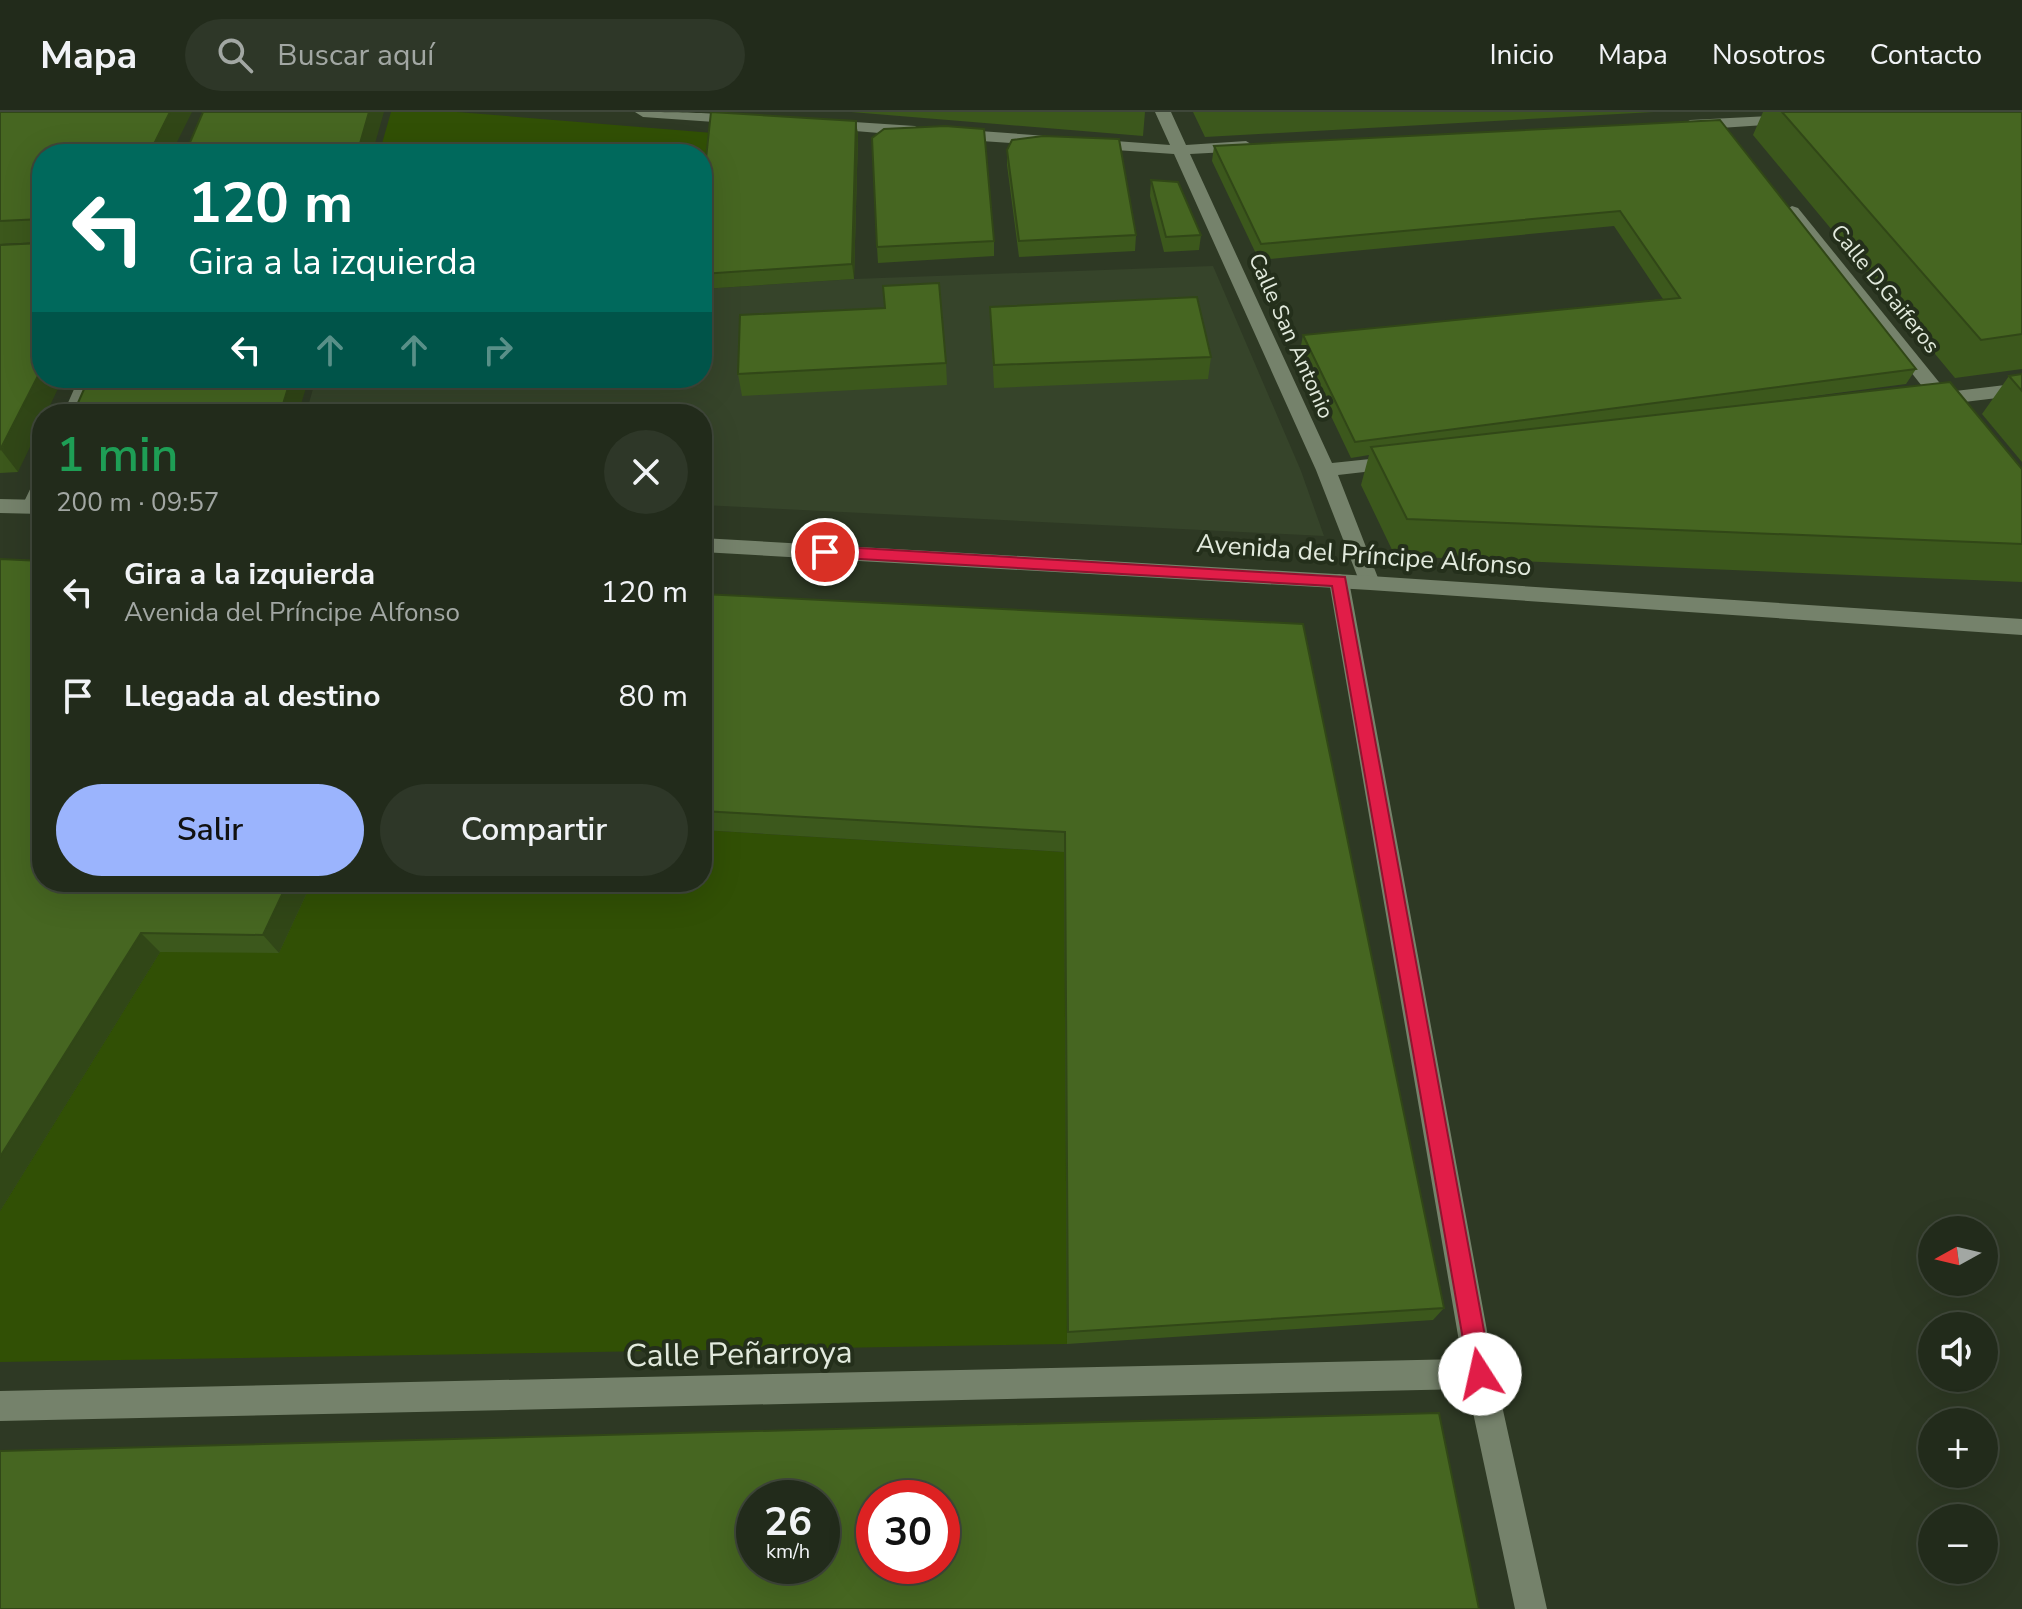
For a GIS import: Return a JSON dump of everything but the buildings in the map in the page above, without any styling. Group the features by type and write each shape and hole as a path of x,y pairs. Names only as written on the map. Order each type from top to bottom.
{"street":[{"path":"643,112 754,120"},
{"name":"Calle San Antonio","path":"1163,112 1326,470 1370,583"},
{"path":"1675,126 1802,119"},
{"path":"802,123 1180,150 1267,145"},
{"name":"Calle D.Gaiferos","path":"1779,195 1962,423"},
{"path":"1910,403 2022,389"},
{"path":"1326,470 1421,459"},
{"path":"0,506 32,507"},
{"name":"Avenida del Príncipe Alfonso","path":"712,546 1339,581 2022,627"},
{"path":"1339,581 1480,1374 1531,1609"},
{"name":"Calle Peñarroya","path":"0,1406 1480,1374"}],"shaded area":[{"path":"1213,266 1301,471 1324,536 712,505 712,404 309,404 313,388 712,388 712,288 854,279"}],"green space":[{"path":"391,112 457,112 713,133 712,144 382,144"},
{"path":"712,831 1064,852 1067,1344 0,1362 0,1211 160,952 290,892 712,892"}],"route":[{"path":"825,552 1339,581 1480,1374"}]}
